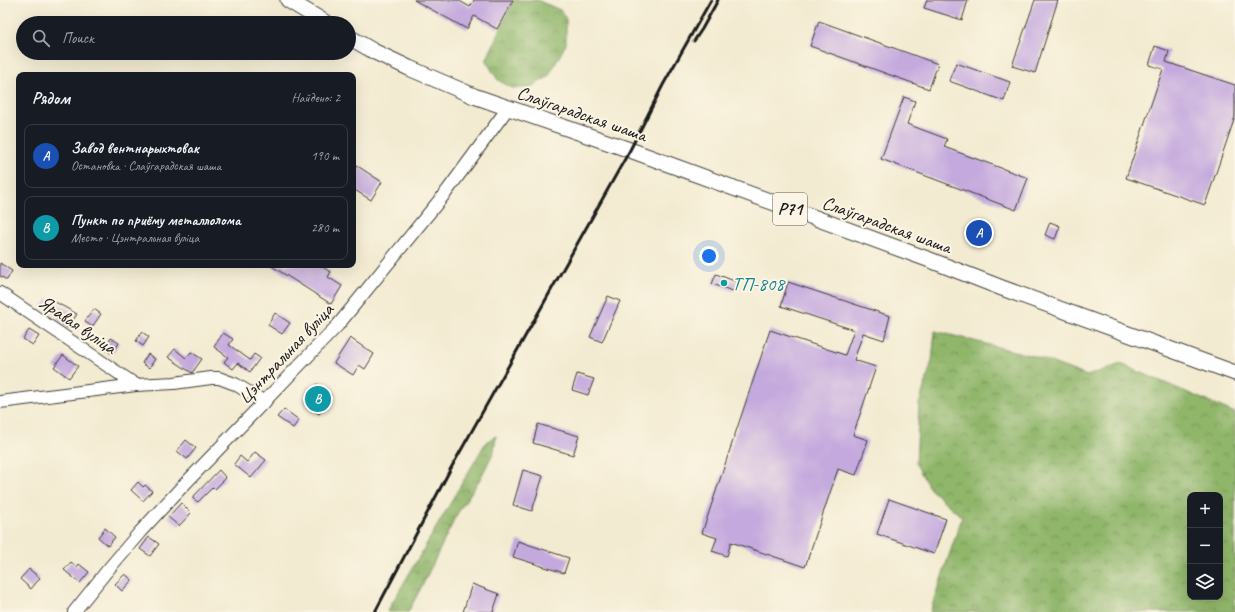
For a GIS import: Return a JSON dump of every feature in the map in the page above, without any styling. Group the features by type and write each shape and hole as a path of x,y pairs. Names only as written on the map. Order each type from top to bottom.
{"main road":[{"path":"288,0 314,16"},
{"name":"Слаўгарадская шаша","path":"356,41 381,55 443,84 630,150 1235,373"}],"street":[{"name":"Цэнтральная вуліца","path":"74,612 145,526 338,325 447,191 508,108"},
{"name":"Яравая вуліца","path":"0,293 136,385"},
{"path":"0,402 136,385 219,378 235,384 265,402"}],"green space":[{"path":"514,0 537,0 560,10 566,19 566,44 548,77 529,88 512,88 498,80 486,61"},
{"path":"935,331 1037,357 1087,376 1121,364 1235,413 1235,612 930,612 962,517 930,489 916,464 919,404 932,361"},
{"path":"496,436 494,451 480,479 457,514 408,612 387,612 486,442"}],"building":[{"path":"414,0 458,0 470,7 474,0 513,0 497,29 474,16 467,29"},
{"path":"927,0 968,0 962,20 924,8"},
{"path":"1035,0 1058,0 1035,73 1012,66"},
{"path":"819,21 938,64 929,89 810,46"},
{"path":"1155,46 1169,51 1166,62 1235,85 1235,117 1205,205 1126,178 1163,69 1149,65"},
{"path":"956,63 1010,82 1004,101 949,81"},
{"path":"904,97 915,101 907,124 947,139 944,147 1028,178 1016,210 881,159"},
{"path":"356,165 382,182 371,200 356,191"},
{"path":"1050,222 1060,226 1055,239 1045,235"},
{"path":"0,263 12,271 7,280 0,276"},
{"path":"275,268 324,268 331,272 328,277 342,286 331,304"},
{"name":"ТП-808","path":"716,274 737,282 733,291 712,284"},
{"path":"788,282 890,316 884,340 863,333 854,360 876,367 853,435 868,440 856,475 838,469 805,567 731,542 727,556 712,551 717,538 702,533 770,330 845,355 854,330 781,306"},
{"path":"608,296 620,301 602,342 590,337"},
{"path":"48,298 77,314 68,328 57,320 59,317 42,307"},
{"path":"94,309 101,314 92,327 85,321"},
{"path":"275,313 290,323 282,334 268,325"},
{"path":"29,330 39,336 33,345 23,339"},
{"path":"142,332 149,337 143,346 136,341"},
{"path":"223,333 233,339 229,345 250,360 254,354 260,358 250,372 238,363 233,369 224,362 228,357 214,347"},
{"path":"111,338 119,343 112,354 104,349"},
{"path":"350,338 374,354 365,369 359,365 353,375 334,363"},
{"path":"175,349 186,358 191,352 202,359 192,373 168,357"},
{"path":"148,354 155,359 149,368 142,363"},
{"path":"63,355 78,366 69,378 54,367"},
{"path":"577,374 594,379 588,395 572,390"},
{"path":"317,384 331,395 319,414 304,403"},
{"path":"284,409 299,420 293,428 277,417"},
{"path":"538,424 579,436 573,455 533,443"},
{"path":"186,440 196,448 187,459 177,451"},
{"path":"255,452 266,460 251,478 234,464 240,456 247,462"},
{"path":"219,470 226,478 215,489 213,487 198,502 192,498"},
{"path":"523,470 543,476 532,511 513,505"},
{"path":"138,482 143,487 145,485 152,491 143,501 131,490"},
{"path":"889,499 946,519 934,554 877,534"},
{"path":"181,503 191,513 179,526 168,517"},
{"path":"105,528 115,537 108,546 98,537"},
{"path":"149,537 159,544 150,556 140,549"},
{"path":"518,541 569,558 564,573 513,557"},
{"path":"71,562 77,567 79,564 89,572 80,583 64,570"},
{"path":"29,569 40,578 31,589 20,579"},
{"path":"125,574 132,580 122,591 115,584"},
{"path":"472,584 499,594 493,612 463,612"}],"railway":[{"path":"375,612 451,468 630,150 663,85 711,0"},
{"path":"694,41 718,0"}],"place":[{"name":"Завод вентнарыхтовак","path":"979,233"},
{"name":"ТП-808","path":"724,283"},
{"name":"Пункт по приёму металлолома","path":"318,399"}]}
